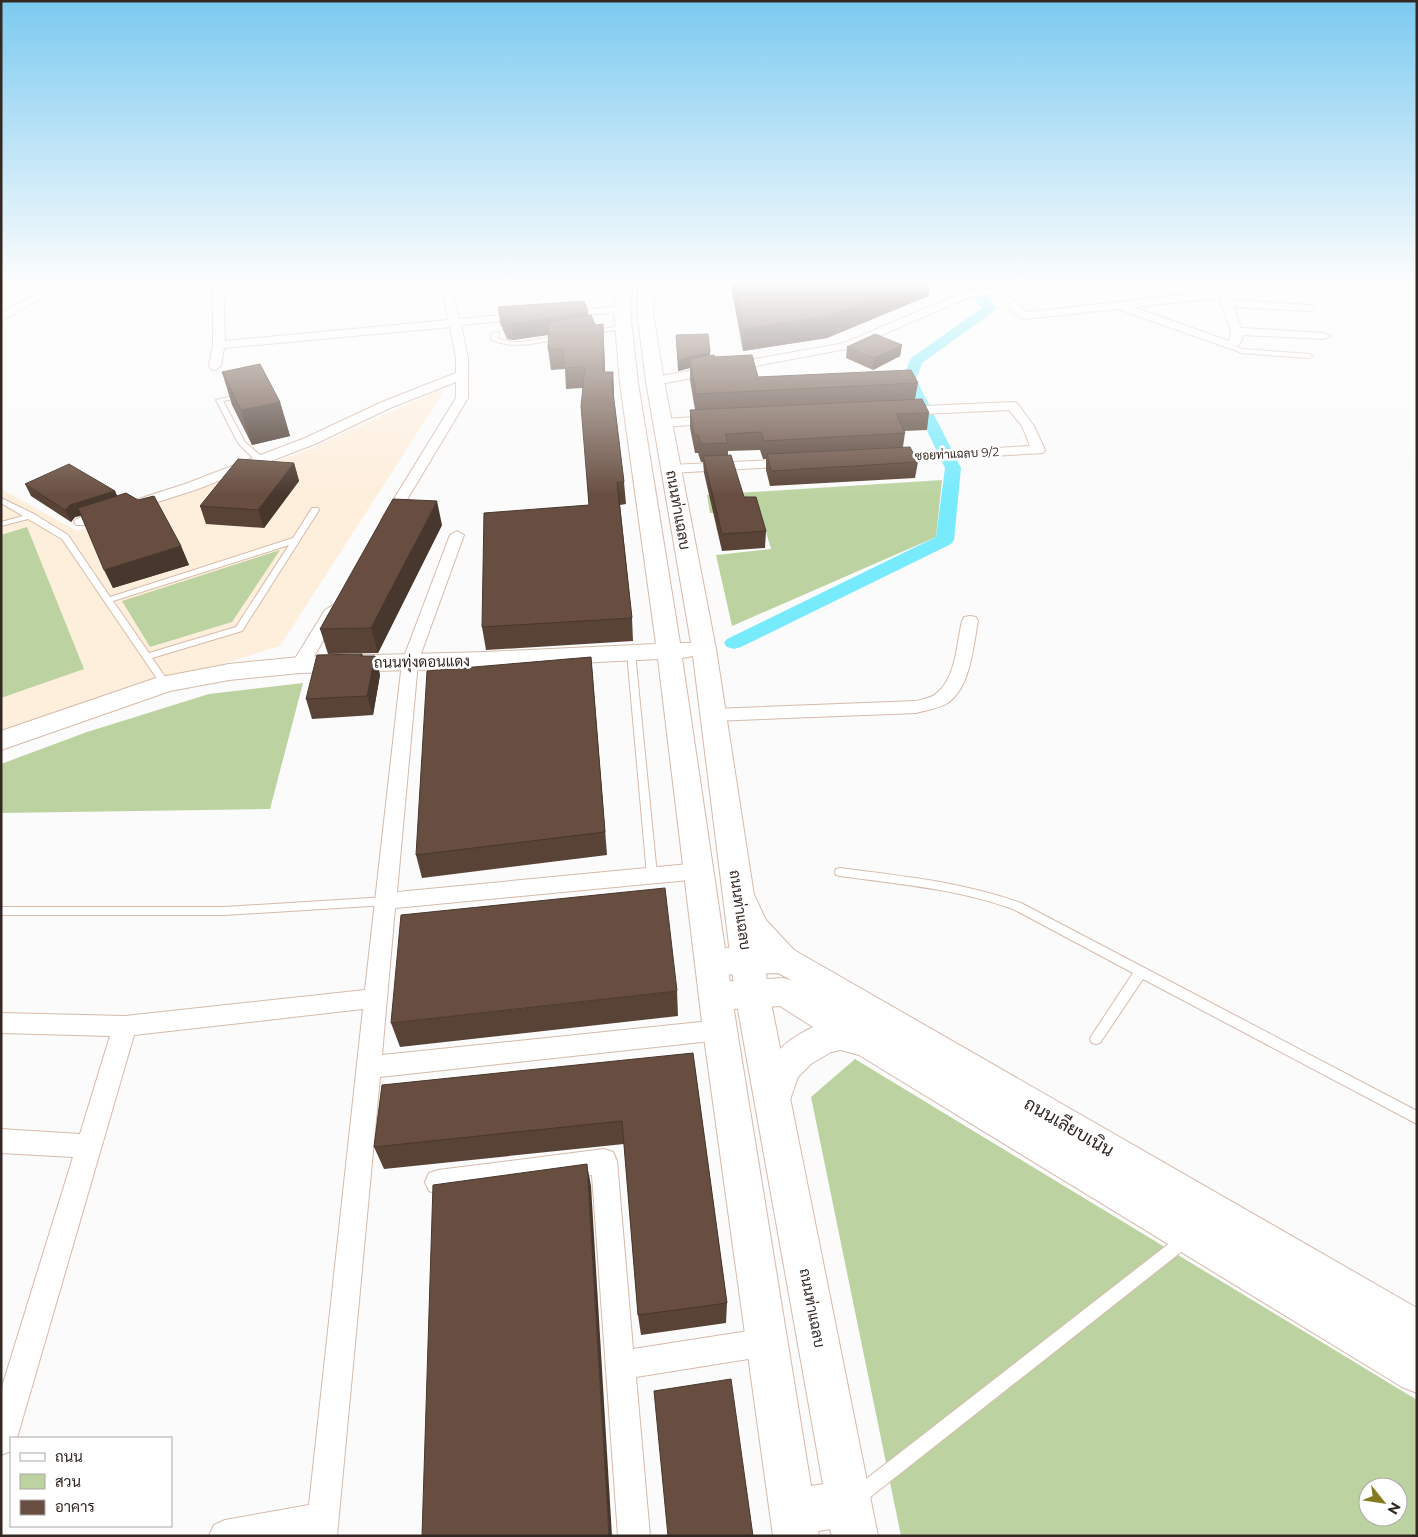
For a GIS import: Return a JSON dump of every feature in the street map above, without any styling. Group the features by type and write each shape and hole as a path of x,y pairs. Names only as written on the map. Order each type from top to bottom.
{"main road":[{"name":"ถนนท่าแฉลบ","path":"643,353 642,382 669,651 716,996 794,1524"},
{"name":"ถนนท่าแฉลบ","path":"642,382 662,423 671,469 704,649 750,977 852,1520"},
{"name":"ถนนทุ่งดอนแดง","path":"1,742 164,684 228,672 300,665 704,649"},
{"path":"738,892 751,923 762,941 783,959"},
{"name":"ถนนเลียบเนิน","path":"716,996 783,959 1417,1331"},
{"name":"ถนนเลียบเนิน","path":"750,977 784,992 1192,1235 1417,1372"},
{"path":"772,1099 784,1068 799,1053 824,1038 841,1035 869,1043"},
{"path":"794,1524 852,1520"}],"street":[{"path":"215,366 218,353"},
{"path":"381,531 462,398 461,353"},
{"path":"642,382 809,353"},
{"path":"81,522 190,487 259,459 310,442 386,405 462,375"},
{"path":"886,412 1013,406 1028,426"},
{"path":"662,423 730,420"},
{"name":"ซอยท่าแฉลบ 9/2","path":"879,458 1038,450 1028,426"},
{"path":"671,469 810,462"},
{"path":"225,1536 322,1527 410,662 457,535"},
{"path":"300,665 341,598"},
{"path":"713,715 916,707 932,703 944,697 953,688 970,621"},
{"path":"386,901 699,871"},
{"path":"369,1067 716,996"},
{"path":"1,1023 125,1026 376,998"},
{"path":"1,1440 125,1026"},
{"path":"1,1141 88,1146"},
{"path":"438,1182 604,1161 634,1536"},
{"path":"620,1365 767,1342"}],"lane":[{"path":"1253,353 1309,356"},
{"path":"241,396 219,400 242,443 259,459"},
{"path":"1,500 65,537 164,684"},
{"path":"146,657 239,629 315,510"},
{"path":"1,524 31,516"},
{"path":"108,600 295,540"},
{"path":"631,653 652,876"},
{"path":"840,872 989,894 1017,906 1417,1118"},
{"path":"1,911 224,911 386,901"},
{"path":"1096,1039 1141,972"},
{"path":"852,1520 1192,1235"}],"shaded area":[{"path":"436,391 443,393 280,646 1,733 1,489 77,531 305,451"}],"green space":[{"path":"942,480 936,537 732,626 716,555 771,549 760,512 710,513 707,495"},
{"path":"27,527 84,669 1,698 1,535"},
{"path":"280,550 232,622 150,647 122,601"},
{"path":"303,683 270,809 1,813 1,764 87,732 209,694"},
{"path":"855,1059 1417,1400 1417,1536 901,1536 811,1097"}],"building":[{"path":"563,353 604,353 604,372 613,372 612,384 624,482 617,482 632,618 482,627 484,513 589,505 581,406 585,367 564,368"},
{"path":"677,353 707,353 678,360"},
{"path":"861,353 885,353 874,358"},
{"path":"714,355 715,357 752,355 758,377 911,370 918,383 696,394 690,359"},
{"path":"260,364 280,402 241,410 222,372"},
{"path":"922,399 929,413 896,414 905,433 764,441 761,432 725,434 728,443 701,444 698,435 694,435 690,410"},
{"path":"910,447 918,462 771,471 767,454"},
{"path":"731,455 744,497 756,497 766,531 722,534 703,456"},
{"path":"238,459 294,463 258,510 200,506"},
{"path":"69,464 115,491 70,505 65,510 25,484"},
{"path":"126,493 138,500 154,496 181,546 104,570 78,508"},
{"path":"393,499 437,501 371,628 320,629"},
{"path":"362,654 361,656 375,656 367,696 306,699 317,655"},
{"path":"591,657 605,832 416,855 427,671"},
{"path":"665,888 677,991 391,1023 401,915"},
{"path":"693,1053 727,1303 638,1315 622,1121 374,1147 382,1085"},
{"path":"587,1164 609,1536 422,1536 433,1185"},
{"path":"731,1379 753,1536 668,1536 654,1391"}],"waterway":[{"path":"734,643 945,540 953,468 909,379 916,361 928,353"}]}
